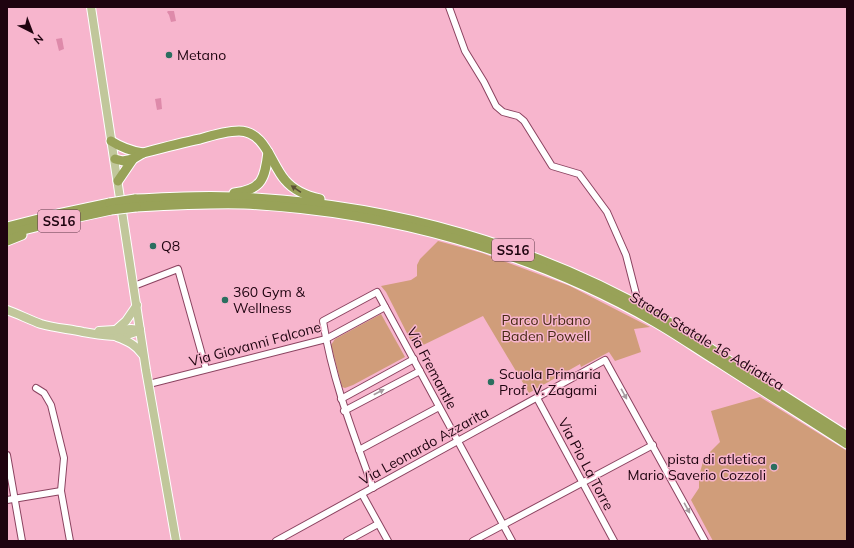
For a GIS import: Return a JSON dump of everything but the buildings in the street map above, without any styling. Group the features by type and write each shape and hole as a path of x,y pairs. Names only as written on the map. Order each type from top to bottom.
{"highway":[{"path":"115,160 121,155 143,153 221,134 240,131 253,134 262,142 277,170 286,182 296,190 308,196 360,210"},
{"path":"111,141 132,155"},
{"path":"186,197 243,192 257,186 266,173 268,152"},
{"path":"118,181 132,155"},
{"name":"Strada Statale 16 Adriatica","path":"7,227 58,214 186,197 291,200 360,210 430,225 534,258 588,280 659,316 847,436"},
{"name":"Strada Statale 16 Adriatica","path":"136,203 237,204 278,206 323,212 412,228 506,255 587,288 655,322 847,444"},
{"name":"Strada Statale 16 Adriatica","path":"7,234 111,206"},
{"path":"7,241 56,222"}],"main road":[{"path":"91,7 144,358 176,541"},
{"path":"117,333 137,305"},
{"path":"7,310 41,324 66,330 117,333 131,329 140,330"},
{"path":"117,333 139,349 144,358"}],"street":[{"path":"449,7 465,51 484,82 496,106 503,112 518,116 524,121 552,166 579,174 607,212 626,255 636,294"},
{"path":"134,286 178,269 206,369"},
{"name":"Via Fremantle","path":"326,339 323,321 377,292 512,541"},
{"name":"Via Giovanni Falcone","path":"149,384 326,339 385,307"},
{"path":"326,339 344,411 373,488"},
{"path":"341,399 414,360"},
{"name":"Via Leonardo Azzarita","path":"276,541 605,360 653,445"},
{"path":"344,411 420,371"},
{"path":"36,388 44,393 51,405 64,458 61,491 70,541"},
{"name":"Via Pio La Torre","path":"537,398 614,541"},
{"path":"359,450 439,407"},
{"path":"473,541 653,445 704,539 696,541"},
{"path":"7,455 22,541"},
{"path":"7,500 61,491"},
{"path":"362,494 388,541"},
{"path":"347,541 378,524"}],"green space":[{"name":"Parco Urbano Baden Powell","path":"438,241 482,253 570,286 650,327 634,329 641,352 615,361 609,352 581,367 580,364 529,393 483,316 415,349 386,292 381,286 411,280 417,276 417,265 420,259"},
{"path":"381,314 405,357 353,385 345,388 342,387 331,345 335,339"},
{"name":"pista di atletica Mario Saverio Cozzoli","path":"760,397 847,451 847,541 713,541 691,500 699,488 699,476 704,458 720,442 711,411"}],"shaded area":[{"path":"174,11 176,21 171,22 167,12"},
{"path":"62,38 64,49 59,51 56,39"},
{"path":"161,98 162,109 157,110 155,99"}],"place":[{"name":"Metano","path":"169,55"},
{"name":"Q8","path":"153,246"},
{"name":"360 Gym & Wellness","path":"225,300"},
{"name":"Scuola Primaria Prof. V. Zagami","path":"491,382"},
{"name":"pista di atletica Mario Saverio Cozzoli","path":"774,467"}]}
